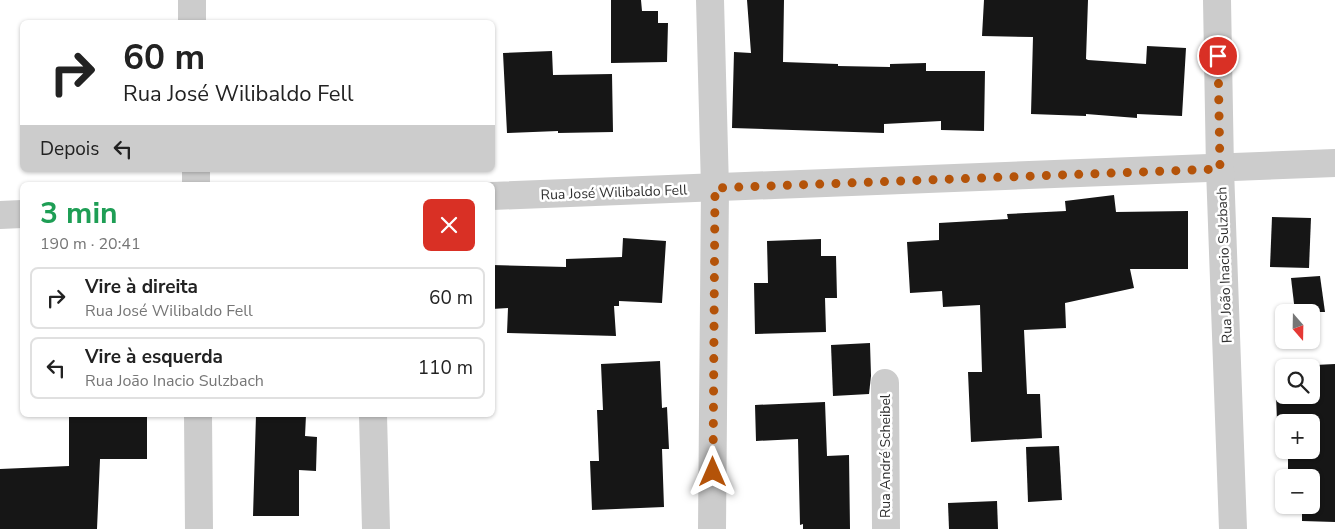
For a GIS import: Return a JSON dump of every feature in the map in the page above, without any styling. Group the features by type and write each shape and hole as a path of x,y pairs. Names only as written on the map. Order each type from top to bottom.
{"street":[{"path":"192,0 192,20"},
{"path":"710,0 715,188 712,529"},
{"name":"Rua João Inacio Sulzbach","path":"1217,0 1220,169 1233,529"},
{"name":"Rua José Wilibaldo Fell","path":"495,196 1335,163"},
{"path":"0,215 20,214"},
{"name":"Rua André Scheibel","path":"885,383 886,529"},
{"path":"198,417 199,529"},
{"path":"372,417 376,529"}],"building":[{"path":"611,0 641,0 642,11 658,11 658,23 668,23 667,62 611,63"},
{"path":"747,0 784,0 783,62 890,67 890,64 926,63 926,71 985,71 984,131 941,130 941,121 884,124 884,133 732,128 734,52 751,53"},
{"path":"984,0 1088,0 1086,59 1088,60 1146,64 1147,46 1186,48 1182,116 1137,114 1137,118 1086,114 1086,116 1031,114 1033,37 982,36"},
{"path":"552,51 553,75 612,74 613,132 558,133 558,131 507,133 503,53"},
{"path":"1114,195 1116,212 1188,211 1188,269 1130,269 1134,288 1065,303 1066,328 1024,330 1027,394 1040,394 1042,438 971,442 968,372 982,372 980,305 943,307 942,291 910,293 907,242 939,240 939,223 1008,219 1007,214 1066,211 1065,201"},
{"path":"1272,217 1311,218 1309,268 1270,267"},
{"path":"623,238 666,241 662,303 619,301 619,306 614,306 616,336 507,333 508,308 495,309 495,265 566,267 566,259 622,257"},
{"path":"821,239 821,256 836,256 837,298 825,298 826,332 755,334 754,283 768,283 767,241"},
{"path":"1320,276 1325,312 1320,312 1320,304 1294,304 1291,278"},
{"path":"870,343 871,376 869,394 833,396 831,345"},
{"path":"660,361 662,408 667,407 669,449 662,449 664,507 592,510 590,461 599,461 597,410 603,410 601,364"},
{"path":"1335,364 1335,522 1302,521 1302,514 1320,514 1320,469 1288,469 1288,459 1320,459 1320,414 1277,414 1276,404 1320,404 1320,365"},
{"path":"825,402 827,456 849,455 850,529 803,529 803,524 800,525 798,439 756,441 755,405"},
{"path":"69,417 147,417 147,459 100,459 97,529 0,529 0,469 69,466"},
{"path":"256,417 306,417 305,436 317,437 316,471 299,470 299,516 253,516"},
{"path":"1059,446 1062,500 1028,502 1026,447"},
{"path":"997,501 998,529 949,529 948,503"}],"route":[{"path":"713,472 715,188 1220,169 1218,56"}]}
